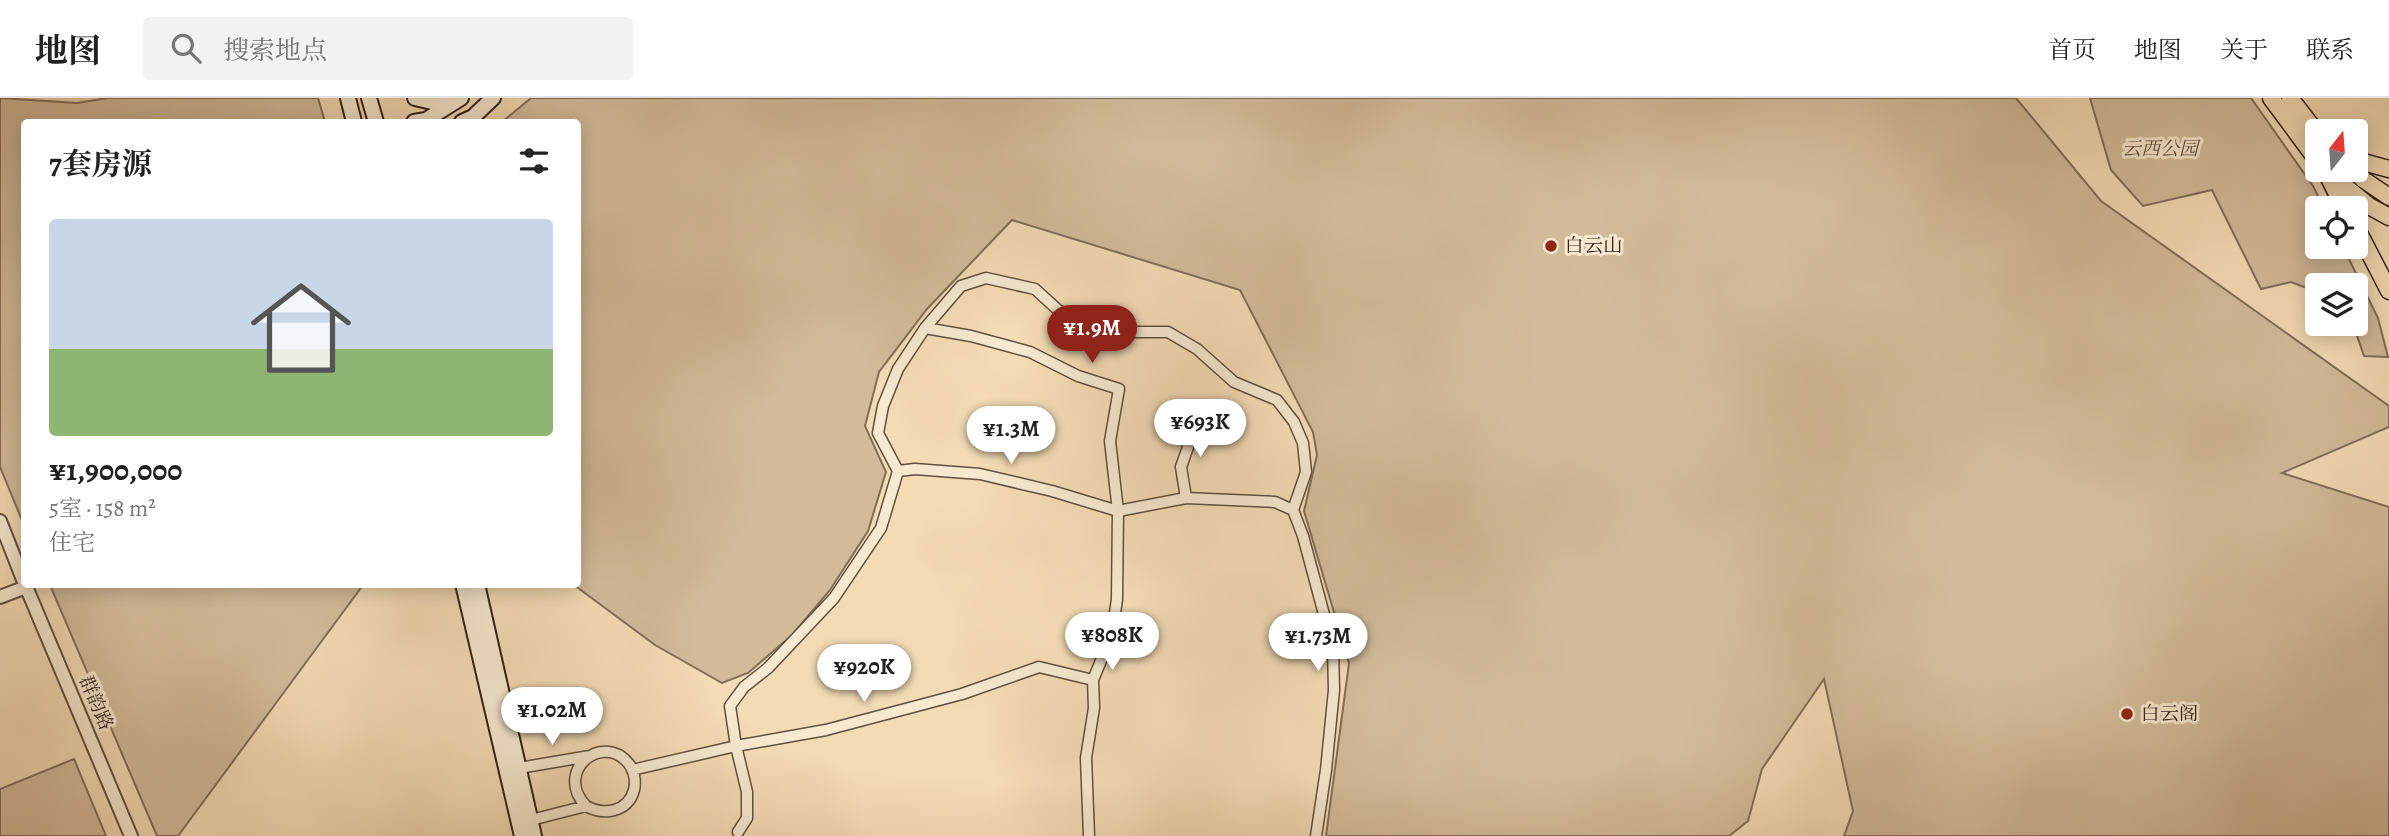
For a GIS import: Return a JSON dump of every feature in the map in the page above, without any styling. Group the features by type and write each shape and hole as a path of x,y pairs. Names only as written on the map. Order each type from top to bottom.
{"main road":[{"path":"348,98 353,119"},
{"path":"369,98 375,119"},
{"path":"415,98 432,102 458,100"},
{"path":"470,119 493,98"},
{"path":"2270,98 2305,144"},
{"path":"2290,98 2306,119"},
{"path":"428,119 458,100"},
{"path":"2368,163 2389,169"},
{"path":"2339,182 2361,200 2389,217"},
{"path":"2367,182 2389,197"},
{"path":"2368,250 2389,291"},
{"path":"464,588 522,836"},
{"path":"478,588 534,836"}],"street":[{"path":"738,832 747,818 747,792 730,706 744,687 768,668 834,598 881,528 898,471 878,433 883,406 898,369 925,328 961,286 986,278 1035,289 1058,310 1089,326 1132,332 1168,331 1197,349 1234,382 1278,400 1294,422 1303,443 1306,472 1293,510 1303,536 1333,648 1334,690 1316,836"},
{"path":"925,328 971,336 1030,352 1079,376 1119,389 1110,442 1118,511 1117,598 1112,634 1093,680 1094,708 1086,758 1088,836"},
{"path":"1186,498 1181,467 1189,444 1203,418"},
{"path":"898,471 915,469 980,474 1052,491 1118,511 1186,498 1275,502 1293,510"},
{"name":"群韵路","path":"0,521 21,574"},
{"path":"0,597 21,586"},
{"name":"群韵路","path":"27,588 131,836"},
{"path":"632,770 736,746 838,727 962,694 1039,667 1093,680"},
{"path":"519,768 600,752 619,756 632,770 634,790 624,806 605,813 586,806 579,799 575,780 577,770 590,756"},
{"path":"531,820 586,806"}],"green space":[{"path":"0,98 77,103 107,98 318,98 324,119 21,119 21,518 0,467"},
{"path":"531,98 2016,98 2101,201 2389,406 2389,427 2282,473 2389,507 2389,836 1844,836 1853,811 1824,679 1762,769 1748,821 1729,836 1326,836 1349,663 1304,511 1317,455 1313,432 1240,290 1012,220 927,309 879,372 865,426 886,472 868,531 830,590 792,635 748,673 722,683 655,645 578,588 581,588 581,119 506,119"},
{"name":"云西公园","path":"2090,98 2251,98 2305,175 2305,182 2310,182 2318,196 2305,196 2305,259 2349,259 2356,273 2305,273 2305,287 2291,282 2261,289 2212,190 2143,206 2111,170"},
{"name":"云西公园","path":"2368,298 2378,318 2388,357 2364,356 2357,336 2368,336"},
{"path":"51,588 361,588 178,836 157,836"},
{"path":"74,759 106,836 0,836 0,789"}],"place":[{"name":"白云山","path":"1551,246"},
{"name":"白云阁","path":"2127,714"}]}
